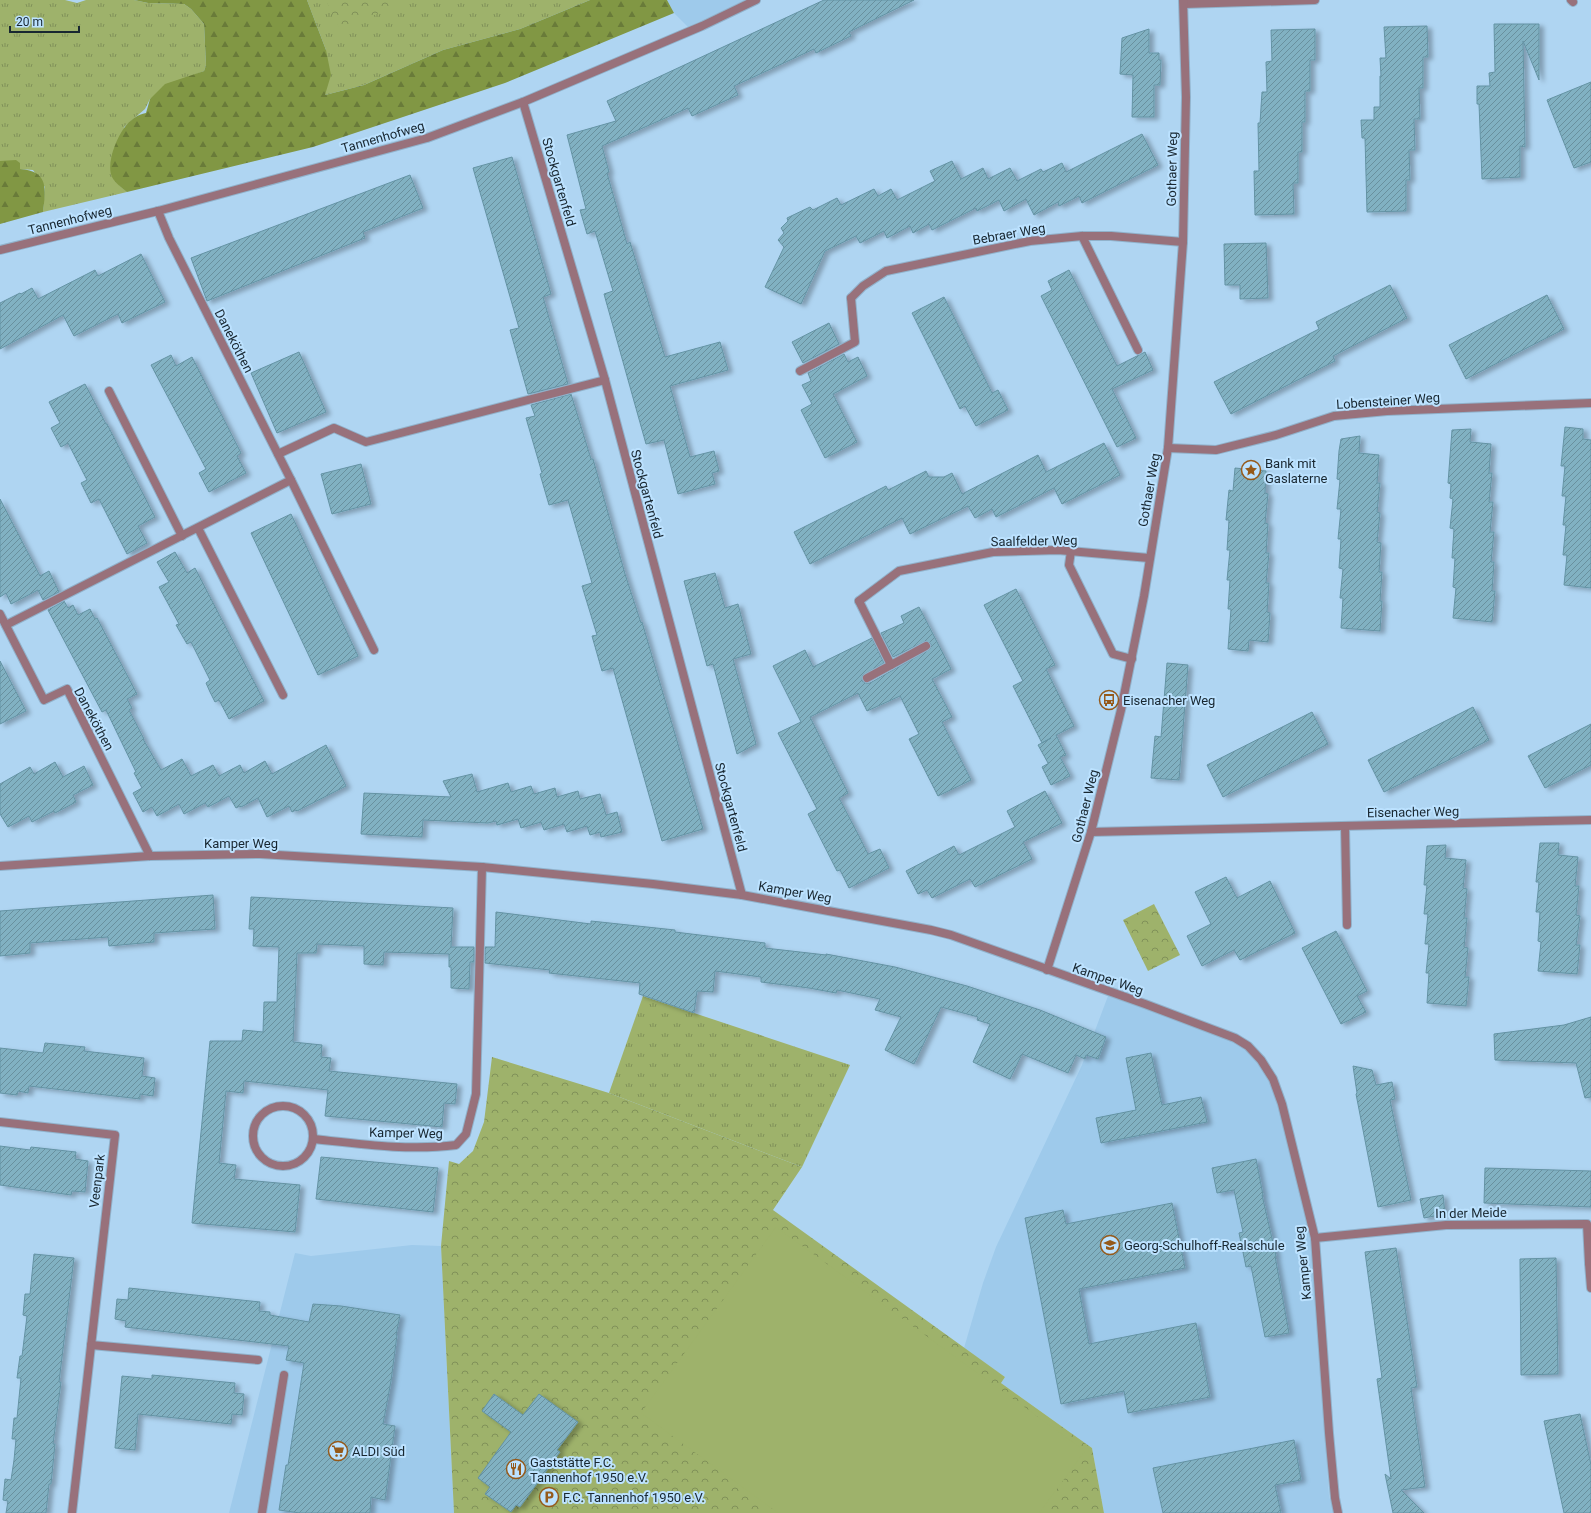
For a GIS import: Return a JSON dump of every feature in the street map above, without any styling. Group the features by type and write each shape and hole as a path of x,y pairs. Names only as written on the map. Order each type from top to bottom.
{"street":[{"name":"Tannenhofweg","path":"0,250 158,211 427,138 523,102 702,26 756,0"},
{"path":"1183,2 1314,0"},
{"name":"Gothaer Weg","path":"1047,970 1091,832 1132,659 1144,596 1168,448 1183,242 1186,97 1183,2"},
{"name":"Stockgartenfeld","path":"523,102 605,380 742,895"},
{"name":"Daneköthen","path":"158,211 169,238 291,480 374,650"},
{"path":"1082,236 1138,350"},
{"name":"Bebraer Weg","path":"800,371 855,342 851,298 863,286 886,271 1030,241 1082,236 1111,236 1183,242"},
{"path":"278,454 334,428 366,442 605,380"},
{"path":"109,391 182,536"},
{"name":"Lobensteiner Weg","path":"1168,448 1216,450 1276,435 1334,416 1387,411 1591,403"},
{"path":"6,625 291,480"},
{"path":"198,528 283,696"},
{"name":"Saalfelder Weg","path":"891,665 859,601 899,571 994,552 1058,550 1149,558"},
{"path":"1071,551 1069,565 1114,654 1132,659"},
{"name":"Daneköthen","path":"0,614 44,700 67,689 150,856"},
{"path":"867,678 926,646"},
{"name":"Eisenacher Weg","path":"1091,832 1591,820"},
{"path":"1345,826 1347,925"},
{"name":"Kamper Weg","path":"0,866 150,856 260,854 482,867 653,884 742,895 951,935 1235,1038 1248,1046 1261,1060 1273,1079 1282,1104 1315,1238 1328,1433 1334,1498 1338,1513"},
{"name":"Kamper Weg","path":"313,1139 363,1145 434,1148 456,1145 466,1134 476,1094 482,867"},
{"path":"281,1106 292,1107 301,1111 308,1119 313,1139 311,1148 306,1156 298,1162 280,1166 263,1158 257,1151 253,1132 256,1122 262,1114 271,1108 281,1106"},
{"name":"Veenpark","path":"0,1122 115,1135 72,1513"},
{"name":"In der Meide","path":"1315,1238 1446,1225 1587,1224 1590,1263"},
{"path":"1590,1263 1591,1288"},
{"path":"91,1345 258,1360"},
{"path":"262,1513 284,1375"}],"shaded area":[{"path":"667,0 745,0 688,27 674,13"},
{"path":"1108,996 1232,1039 1248,1051 1271,1079 1281,1110 1312,1238 1329,1496 1334,1513 1104,1513 1092,1448 1001,1383 1005,1377 964,1348 983,1283 996,1247 1082,1065"},
{"path":"412,1245 441,1246 454,1513 229,1513 295,1253 311,1256"}],"green space":[{"path":"0,0 65,0 77,3 86,0 134,0 148,3 184,4 191,9 204,24 206,65 204,71 150,99 145,109 124,127 119,185 127,192 43,212 45,187 33,170 20,169 0,161"},
{"path":"134,0 307,0 326,50 331,75 325,95 364,85 443,50 520,29 590,0 667,0 674,13 505,83 313,147 127,192 115,181 110,172 111,159 115,145 121,133 131,120 146,113 150,99 165,84 204,71 206,65 204,24 191,9 184,4 148,3"},
{"path":"307,0 590,0 520,29 443,50 364,85 325,95 326,50"},
{"path":"326,0 407,0 340,31"},
{"path":"16,160 20,163 20,169 29,170 41,177 45,189 43,212 0,224 0,161"},
{"path":"1154,904 1180,955 1148,971 1123,920"},
{"path":"643,996 850,1065 802,1167 609,1093"},
{"path":"492,1057 609,1093 802,1167 773,1210 1005,1377 1001,1383 1092,1448 1104,1513 454,1513 441,1246 449,1161 459,1164 473,1151 484,1122"},
{"path":"776,1227 1085,1451 1039,1513 778,1513 641,1413"}],"building":[{"path":"824,0 914,0 849,32 851,36 816,53 814,49 734,86 738,95 692,116 688,108 602,146 609,172 607,173 627,244 630,242 665,357 720,342 728,370 670,386 690,457 714,451 719,471 712,473 715,484 678,494 664,440 646,444 604,294 613,291 595,231 587,234 580,210 586,209 567,135 616,121 607,101"},
{"path":"1494,24 1539,24 1539,80 1523,41 1525,147 1520,146 1520,177 1482,179 1477,86 1490,86 1489,73 1495,72"},
{"path":"1427,26 1428,57 1423,57 1423,88 1419,88 1420,119 1414,119 1415,150 1409,150 1410,180 1406,180 1406,211 1367,212 1365,138 1362,138 1361,120 1374,120 1374,107 1380,107 1380,58 1386,58 1384,27"},
{"path":"1149,29 1149,53 1159,53 1159,60 1161,60 1160,85 1154,85 1154,117 1132,117 1133,75 1120,74 1122,38"},
{"path":"1315,29 1315,60 1310,60 1310,91 1305,91 1305,122 1302,122 1302,152 1298,152 1298,183 1293,183 1294,214 1255,215 1254,171 1259,171 1258,123 1260,123 1262,92 1267,92 1266,62 1272,61 1271,30"},
{"path":"1591,82 1591,162 1574,168 1547,100"},
{"path":"1142,134 1158,165 1082,203 1079,196 1059,206 1058,202 1034,215 1026,199 1004,211 999,200 977,211 976,208 932,230 929,224 913,233 910,226 887,238 884,231 860,243 856,236 825,251 801,304 765,287 784,247 778,240 784,233 781,228 788,221 787,218 810,207 813,210 837,198 841,205 874,189 878,196 891,189 897,200 935,181 930,171 952,161 961,179 983,168 988,179 1010,168 1017,181 1041,169 1043,172 1062,163 1066,172"},
{"path":"512,157 551,294 543,297 568,384 528,394 510,330 519,328 473,168"},
{"path":"410,175 423,208 363,232 365,238 207,301 191,258"},
{"path":"1266,243 1268,298 1240,299 1240,285 1225,285 1224,244"},
{"path":"141,254 165,302 122,323 118,314 74,336 63,315 0,349 0,303 32,288 38,299 95,270 98,276"},
{"path":"1069,270 1117,366 1145,352 1153,370 1112,389 1136,438 1117,447 1041,296 1052,290 1048,281"},
{"path":"1390,285 1407,318 1333,356 1335,361 1231,414 1214,382 1319,329 1316,322"},
{"path":"1547,295 1564,329 1466,379 1449,345"},
{"path":"944,297 992,393 998,390 1008,410 976,426 965,406 960,409 912,313"},
{"path":"829,323 839,344 803,363 792,342"},
{"path":"299,352 326,412 277,433 251,373"},
{"path":"844,354 848,362 858,357 867,376 833,394 857,442 825,458 801,410 812,404 802,385 811,381 808,373"},
{"path":"171,355 176,366 192,357 241,453 237,456 246,473 209,492 199,473 206,469 151,365"},
{"path":"85,384 155,517 138,526 147,543 127,554 99,499 91,503 81,483 87,480 68,443 61,447 51,428 60,423 49,402"},
{"path":"571,394 591,459 593,459 625,574 641,623 642,622 703,829 662,841 613,668 602,671 592,636 597,635 582,586 592,583 568,500 549,505 540,474 542,473 526,418 535,416 531,405"},
{"path":"1565,427 1583,429 1583,439 1591,440 1591,588 1564,585 1567,555 1563,555 1566,525 1563,525 1566,496 1562,496 1565,466 1561,466"},
{"path":"1471,429 1470,442 1491,444 1489,473 1492,473 1489,502 1493,502 1490,532 1494,532 1491,562 1494,562 1492,591 1495,591 1492,622 1453,618 1456,588 1453,587 1455,558 1452,558 1454,529 1450,528 1453,499 1450,498 1451,484 1448,483 1452,430"},
{"path":"1360,436 1359,453 1379,455 1377,483 1380,483 1377,512 1380,513 1377,542 1381,543 1379,572 1382,572 1380,631 1341,628 1343,598 1340,598 1343,569 1339,568 1341,539 1338,539 1341,509 1337,509 1340,480 1337,479 1339,451 1341,439"},
{"path":"1104,443 1120,475 1062,504 1054,488 996,517 992,509 975,518 968,506 910,534 902,518 810,564 794,532 886,486 888,490 926,471 929,477 944,477 952,473 962,494 1038,455 1046,472"},
{"path":"361,464 371,504 332,514 321,474"},
{"path":"1235,468 1266,471 1265,493 1268,494 1265,523 1268,524 1266,553 1269,553 1266,583 1269,583 1267,612 1270,613 1268,642 1249,640 1248,651 1228,649 1231,609 1228,609 1230,580 1227,580 1230,550 1227,550 1229,520 1226,520 1229,490 1233,491"},
{"path":"0,499 40,576 49,571 59,592 43,600 38,590 11,604 6,593 0,597"},
{"path":"291,514 358,656 318,675 251,533"},
{"path":"175,552 187,573 195,568 264,701 229,719 219,700 215,702 206,683 210,680 191,642 187,644 176,625 179,624 159,587 169,582 157,562"},
{"path":"715,573 725,608 738,604 751,654 733,659 756,744 737,754 713,664 707,666 684,581"},
{"path":"1016,589 1055,665 1046,669 1074,726 1056,735 1066,755 1060,757 1070,776 1051,785 1042,767 1049,763 1038,745 1042,743 1013,686 1023,681 984,605"},
{"path":"64,601 68,608 73,605 78,615 90,609 95,619 97,618 137,694 127,699 132,708 129,710 143,739 161,770 182,759 191,776 213,765 219,776 240,765 244,773 265,761 272,774 326,745 346,786 297,811 292,812 289,806 267,817 258,798 236,808 229,796 208,807 205,803 184,814 179,804 157,816 152,807 143,812 133,793 142,788 134,773 136,772 106,710 102,712 48,610"},
{"path":"919,607 951,669 932,679 952,717 942,722 971,780 938,796 909,739 919,734 900,696 867,711 858,693 810,717 848,793 839,798 868,854 880,849 889,868 849,888 840,870 837,871 808,814 817,809 778,733 801,722 773,666 805,650 813,667 872,638 884,663 863,675 862,681 870,683 930,649 931,644 926,641 893,657 881,633 904,623 901,616"},
{"path":"0,661 26,711 0,724"},
{"path":"1167,663 1188,665 1179,780 1151,778 1155,736 1161,737"},
{"path":"1473,707 1489,740 1384,792 1368,760"},
{"path":"1312,712 1328,744 1223,797 1207,765"},
{"path":"1591,724 1591,765 1545,788 1528,756"},
{"path":"55,762 63,777 84,766 93,785 73,795 76,802 55,813 54,811 32,822 29,816 8,827 0,814 0,784 30,767 34,774"},
{"path":"472,774 477,792 508,783 511,792 531,786 534,794 555,788 557,797 578,791 580,799 600,794 606,815 617,812 622,832 601,837 600,832 590,835 587,826 567,832 564,824 544,830 541,822 521,828 518,819 497,825 496,821 488,823 423,820 422,837 361,834 364,793 451,797 443,781"},
{"path":"1045,791 1062,823 1023,842 1032,859 975,887 970,879 932,898 927,890 918,894 906,871 954,846 959,855 1015,827 1007,811"},
{"path":"1540,843 1559,843 1558,855 1578,857 1575,886 1579,886 1576,915 1580,916 1576,945 1580,945 1577,974 1538,971 1541,942 1538,941 1540,912 1536,912 1539,882 1536,882"},
{"path":"1446,845 1445,858 1466,860 1463,888 1467,889 1464,918 1467,918 1464,947 1468,948 1465,977 1469,977 1466,1006 1427,1003 1429,973 1426,973 1429,944 1425,944 1428,914 1424,914 1427,885 1424,885 1427,846"},
{"path":"1226,877 1237,898 1270,881 1295,933 1240,960 1234,950 1202,966 1187,936 1211,924 1195,892"},
{"path":"213,895 215,929 154,933 154,942 109,946 108,937 30,943 30,953 0,956 0,911"},
{"path":"251,897 453,908 451,947 474,947 474,962 470,962 469,989 451,988 451,967 449,967 449,954 384,952 383,965 364,964 364,946 317,944 316,953 297,953 293,1042 322,1045 321,1057 331,1058 329,1071 457,1084 455,1104 444,1103 442,1127 325,1116 328,1090 244,1081 243,1093 226,1091 219,1163 236,1165 234,1179 300,1185 295,1232 192,1223 210,1041 242,1041 243,1030 263,1032 264,1002 277,1002 279,947 253,946 254,929 249,929"},
{"path":"496,912 591,924 591,921 675,930 675,932 765,943 765,948 826,954 895,967 967,986 1040,1010 1106,1037 1098,1059 1086,1055 1085,1059 1076,1055 1068,1073 1022,1054 1010,1079 973,1062 990,1024 977,1020 978,1017 941,1007 914,1064 885,1050 901,1017 875,1010 880,999 837,990 836,993 761,982 761,977 715,971 713,992 697,991 694,1013 639,994 640,983 549,973 550,970 485,963 485,947 495,947"},
{"path":"1336,931 1367,991 1357,996 1366,1012 1341,1024 1302,948"},
{"path":"1591,1017 1591,1097 1585,1098 1576,1063 1495,1060 1494,1034 1564,1025"},
{"path":"45,1043 85,1047 84,1051 144,1058 142,1076 155,1078 153,1096 140,1094 140,1099 29,1086 28,1093 18,1091 17,1095 0,1093 0,1048 43,1053"},
{"path":"1151,1053 1162,1105 1201,1097 1207,1122 1101,1143 1096,1118 1136,1110 1126,1058"},
{"path":"1353,1066 1372,1070 1376,1085 1392,1082 1395,1099 1390,1100 1411,1200 1378,1207 1356,1094"},
{"path":"0,1146 30,1150 31,1147 76,1152 75,1159 88,1161 85,1192 72,1191 71,1195 0,1185"},
{"path":"321,1157 438,1168 433,1212 316,1199"},
{"path":"1256,1159 1262,1195 1276,1256 1289,1333 1265,1337 1251,1266 1246,1267 1239,1233 1243,1232 1234,1190 1217,1193 1212,1168"},
{"path":"1485,1168 1591,1171 1591,1207 1484,1203"},
{"path":"1443,1195 1445,1214 1424,1218 1420,1199"},
{"path":"1172,1203 1185,1268 1079,1289 1089,1344 1196,1323 1210,1397 1128,1413 1124,1391 1061,1404 1025,1218 1063,1210 1066,1224"},
{"path":"1396,1248 1417,1387 1411,1388 1425,1487 1401,1490 1424,1513 1393,1513 1385,1474 1391,1479 1377,1379 1382,1378 1365,1252"},
{"path":"34,1254 74,1258 59,1382 61,1382 53,1444 55,1444 51,1484 49,1484 46,1513 6,1513 8,1501 3,1500 5,1479 11,1480 14,1460 16,1439 12,1439 14,1418 17,1418 21,1378 17,1378 20,1356 22,1356 27,1316 23,1315 25,1294 30,1294"},
{"path":"1556,1258 1558,1374 1521,1375 1520,1259"},
{"path":"129,1288 260,1302 259,1311 270,1312 270,1315 309,1322 313,1304 341,1306 400,1315 396,1335 391,1381 383,1424 395,1426 385,1500 371,1497 370,1513 300,1513 279,1510 286,1465 288,1465 304,1363 286,1360 289,1346 125,1327 126,1321 115,1319 117,1299 128,1300"},
{"path":"152,1375 235,1383 234,1393 244,1394 242,1415 232,1414 231,1424 138,1414 135,1450 115,1448 122,1376 152,1379"},
{"path":"494,1394 523,1415 539,1394 578,1422 557,1450 560,1452 520,1507 516,1505 511,1512 485,1494 490,1487 478,1478 511,1432 482,1411"},
{"path":"1580,1414 1591,1465 1591,1513 1564,1513 1544,1421"},
{"path":"1294,1440 1301,1480 1275,1485 1281,1513 1163,1513 1153,1468"}],"place":[{"name":"Bank mit Gaslaterne","path":"1251,470"},
{"name":"Eisenacher Weg","path":"1109,700"},
{"name":"Georg-Schulhoff-Realschule","path":"1110,1245"},
{"name":"ALDI Süd","path":"338,1451"},
{"name":"Gaststätte F.C. Tannenhof 1950 e.V.","path":"516,1469"},
{"name":"F.C. Tannenhof 1950 e.V.","path":"549,1497"}]}
